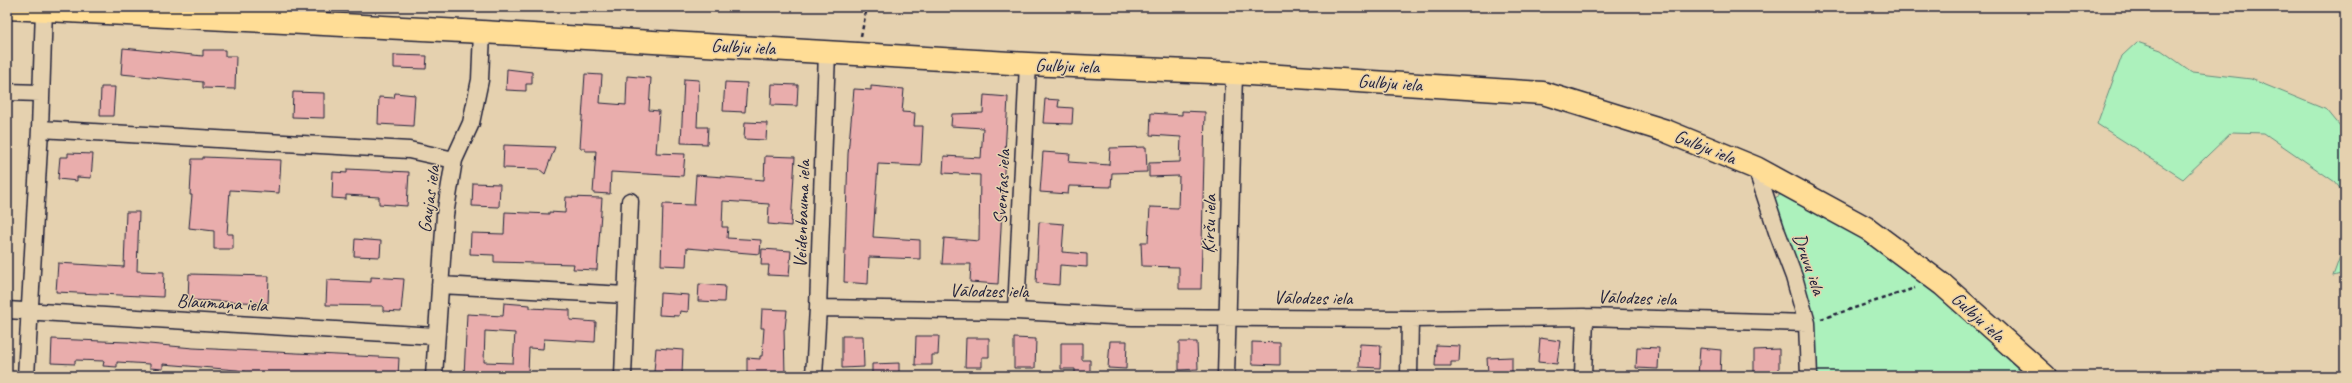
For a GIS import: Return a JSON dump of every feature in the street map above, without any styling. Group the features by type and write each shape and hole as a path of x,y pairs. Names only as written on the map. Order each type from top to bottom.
{"main road":[{"name":"Gulbju iela","path":"7,8 482,32 1028,64 1234,73 1543,93 1666,131 1756,168 1868,229 1943,285 2045,376"}],"street":[{"path":"26,376 40,129 44,9"},
{"name":"Gaujas iela","path":"434,376 435,336 445,215 454,160 471,123 480,80 482,32"},
{"name":"Veidenbauma iela","path":"814,376 818,308 827,52"},
{"name":"Sventas iela","path":"1016,311 1028,64"},
{"name":"Ķiršu iela","path":"1226,376 1226,317 1234,73"},
{"path":"7,92 40,93"},
{"path":"40,129 409,150 454,160"},
{"name":"Druvu iela","path":"1756,168 1777,232 1794,277 1807,323 1809,376"},
{"path":"623,376 630,201"},
{"path":"440,285 626,295"},
{"name":"Vālodzes iela","path":"818,308 1016,311 1132,317 1410,319 1584,317 1807,323"},
{"name":"Blaumaņa iela","path":"7,310 435,336"},
{"path":"1583,376 1584,317"},
{"path":"1410,319 1410,376"}],"path":[{"path":"857,54 867,7"},
{"path":"1807,323 1919,287 1943,285"}],"green space":[{"path":"2137,42 2161,50 2192,72 2251,79 2327,110 2345,132 2345,195 2335,182 2264,133 2232,132 2183,179 2097,124 2122,56"},
{"path":"1783,193 1861,237 1905,268 1958,313 2026,376 1816,376 1773,207 1775,198"},
{"path":"2345,249 2345,273 2333,276 2342,251"}],"building":[{"path":"123,48 203,56 203,50 225,50 225,56 236,56 235,89 203,88 203,82 121,74"},
{"path":"394,55 427,56 426,69 394,68"},
{"path":"507,69 532,72 532,84 526,84 526,91 506,90"},
{"path":"585,74 602,75 600,103 626,105 627,76 651,78 649,110 659,111 656,153 685,154 683,176 611,172 610,194 593,193 596,151 585,151 585,148 580,148"},
{"path":"684,79 699,80 697,127 708,127 707,144 681,143"},
{"path":"725,82 747,83 745,112 723,111"},
{"path":"772,84 798,85 797,106 771,105"},
{"path":"871,86 904,89 902,112 915,113 914,126 923,126 921,166 878,164 873,237 920,240 920,259 869,257 868,284 844,282 848,154 854,89 871,90"},
{"path":"101,87 115,87 113,116 100,116"},
{"path":"293,92 324,93 324,118 292,117"},
{"path":"395,93 415,95 413,126 378,124 379,97 394,98"},
{"path":"984,95 1008,97 998,284 970,282 971,264 942,264 944,238 979,241 980,175 943,173 944,156 981,158 983,128 951,126 952,114 983,113"},
{"path":"1045,99 1059,100 1058,107 1073,108 1072,124 1043,123"},
{"path":"1182,111 1205,112 1201,289 1179,289 1179,267 1142,266 1141,242 1148,242 1150,207 1178,208 1179,176 1149,177 1149,163 1180,162 1181,137 1150,135 1151,113 1182,115"},
{"path":"745,122 767,123 766,140 744,139"},
{"path":"504,145 555,147 545,174 539,169 503,168"},
{"path":"1146,147 1147,172 1112,173 1111,187 1069,186 1068,194 1040,192 1043,152 1070,154 1069,162 1109,165 1110,148"},
{"path":"68,153 93,154 91,178 77,177 77,181 58,179 60,157 68,157"},
{"path":"765,156 795,157 791,226 768,224 769,204 723,201 722,227 728,227 727,238 761,240 760,254 687,248 686,266 661,265 663,204 694,205 696,175 764,180"},
{"path":"203,157 281,160 279,193 230,190 227,234 233,234 233,249 214,249 214,231 189,228 192,195 190,195 192,159 203,159"},
{"path":"347,169 409,172 407,206 379,204 379,197 346,195 346,199 332,198 333,172 347,173"},
{"path":"473,183 500,184 499,207 472,206"},
{"path":"566,197 602,198 597,270 573,269 574,264 494,262 494,255 470,254 471,233 504,234 505,212 549,214 549,212 565,213"},
{"path":"126,212 139,212 137,271 164,272 163,297 56,292 58,263 124,267"},
{"path":"1039,222 1064,224 1062,252 1087,254 1087,267 1060,265 1059,285 1036,283"},
{"path":"355,239 381,241 380,257 354,256"},
{"path":"762,249 791,251 789,276 768,275 769,265 761,265"},
{"path":"189,274 269,276 268,303 188,300"},
{"path":"371,277 404,279 401,312 383,311 383,306 326,305 327,280 371,282"},
{"path":"699,284 725,286 724,302 698,301"},
{"path":"660,293 689,295 688,312 680,311 679,316 659,315"},
{"path":"504,303 530,305 530,308 570,310 570,320 596,322 595,342 544,339 543,349 529,348 528,372 517,372 517,376 464,376 467,314 503,316","holes":["485,331 515,333 513,363 484,362"]},
{"path":"762,309 787,310 784,329 785,376 747,376 747,358 760,359 760,356 762,356 764,328 761,328"},
{"path":"842,336 863,336 864,367 842,368"},
{"path":"916,336 939,336 938,355 932,355 932,365 915,365"},
{"path":"966,338 989,338 989,357 982,357 982,367 965,367"},
{"path":"1014,338 1036,339 1035,368 1014,368"},
{"path":"1540,338 1560,341 1557,364 1538,362"},
{"path":"52,339 127,342 193,348 399,358 398,376 246,376 246,372 237,370 163,364 163,369 150,368 150,364 117,362 117,367 103,366 104,361 75,360 75,364 51,363"},
{"path":"1110,341 1127,341 1126,369 1108,368"},
{"path":"1179,342 1197,342 1198,369 1179,370"},
{"path":"1252,342 1280,343 1280,365 1252,364"},
{"path":"1061,343 1082,343 1082,360 1090,360 1090,376 1075,376 1075,369 1061,369"},
{"path":"1360,344 1381,345 1380,368 1359,367"},
{"path":"1436,345 1460,346 1459,362 1451,362 1451,366 1435,366"},
{"path":"1637,347 1659,348 1658,369 1636,368"},
{"path":"656,348 683,350 682,374 654,372"},
{"path":"1700,348 1721,350 1720,376 1698,376"},
{"path":"1779,349 1779,376 1754,376 1754,350"},
{"path":"1512,357 1512,374 1488,374 1487,358"},
{"path":"899,363 899,376 872,376 872,364"}]}
